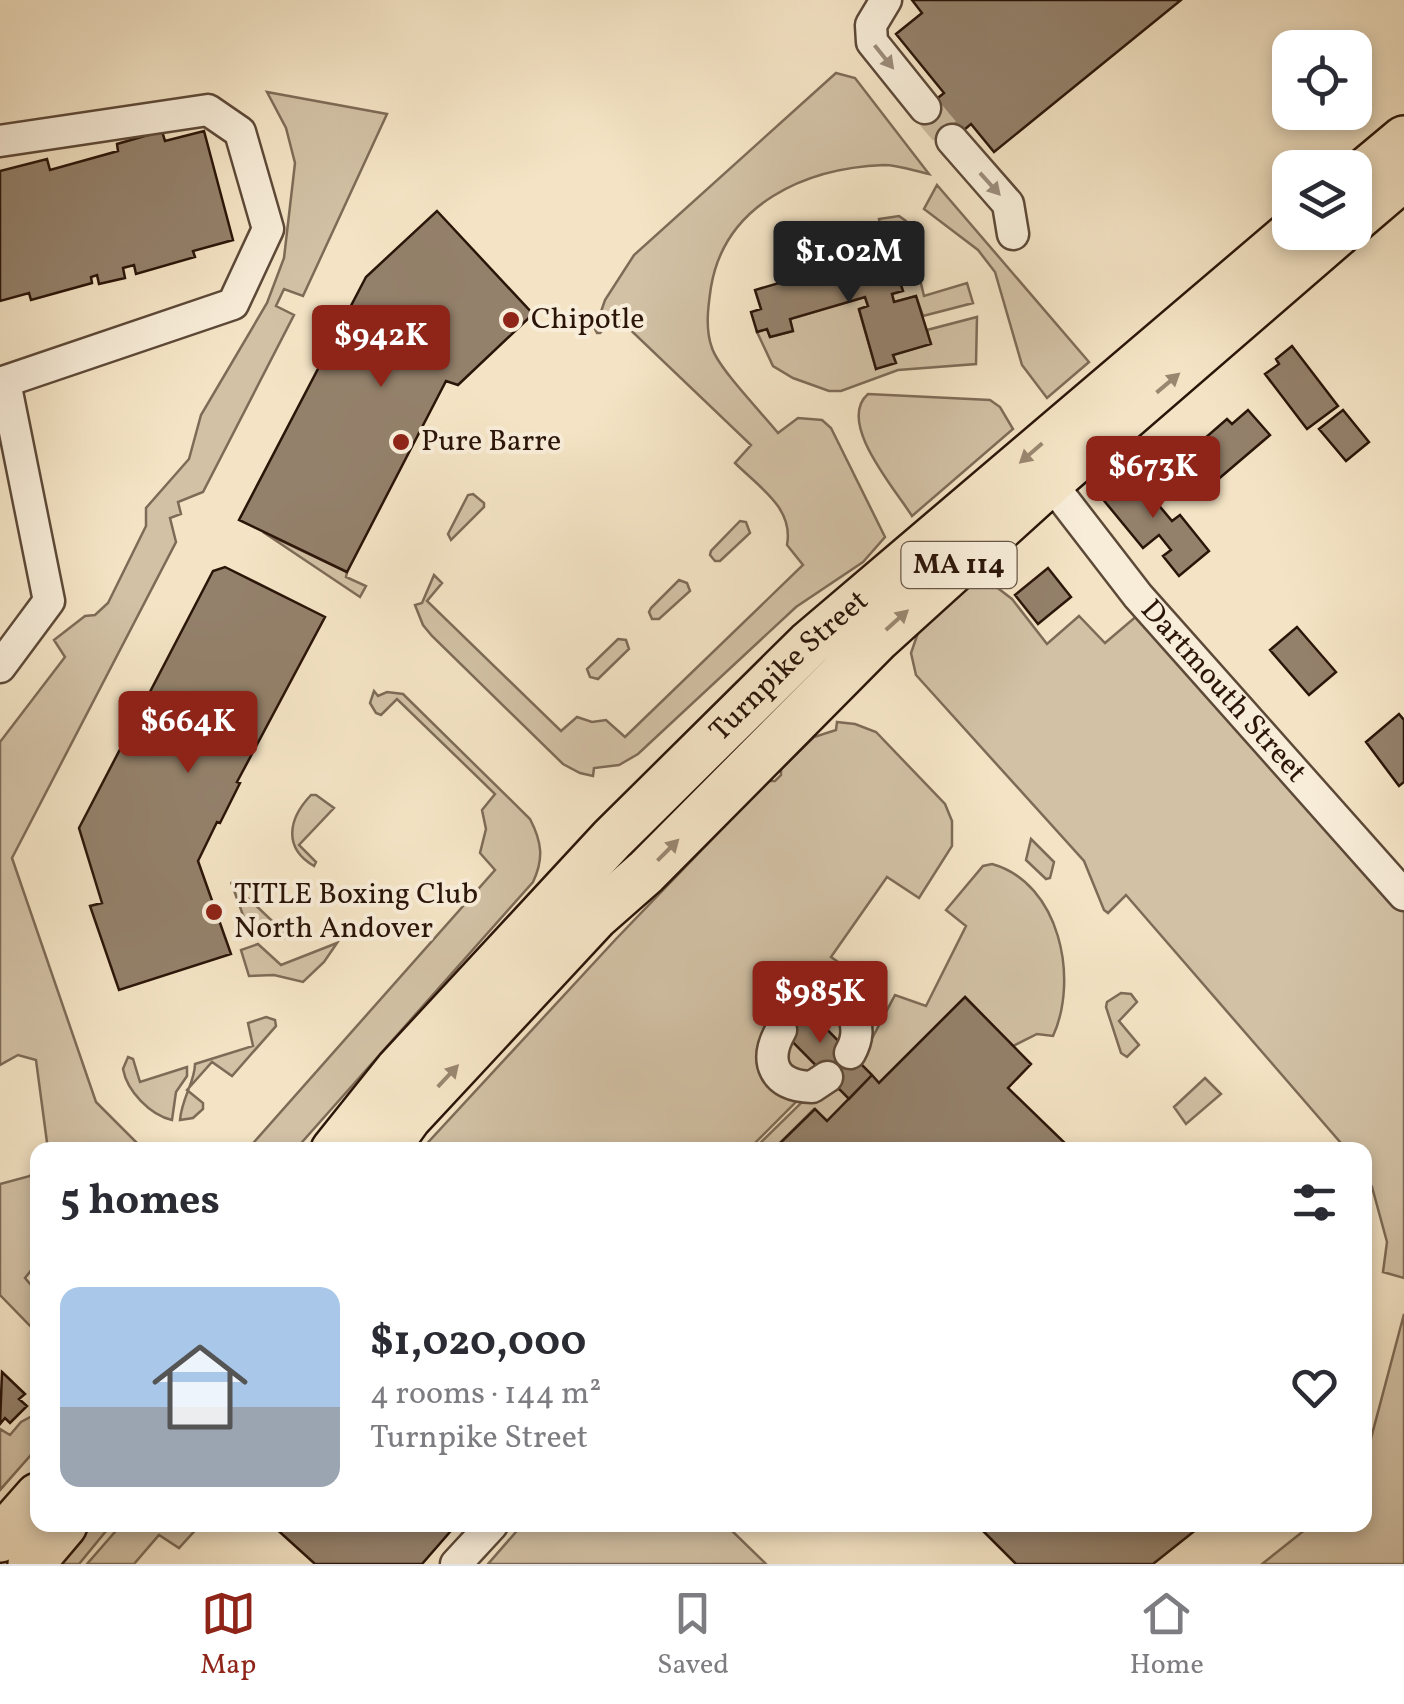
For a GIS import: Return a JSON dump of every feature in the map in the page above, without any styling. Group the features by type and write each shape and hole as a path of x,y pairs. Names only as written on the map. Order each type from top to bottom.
{"highway":[{"path":"1372,166 1404,140"},
{"path":"1372,204 1404,177"},
{"name":"Turnpike Street","path":"340,1142 398,1070 612,838 808,644 1272,250"},
{"name":"Turnpike Street","path":"390,1142 596,916 646,872 878,638 1050,482 1318,250"},
{"path":"0,1539 30,1505"},
{"path":"30,1564 58,1532"}],"street":[{"path":"886,0 870,25 872,42 926,108"},
{"path":"0,141 208,110 240,132 268,230 233,304 3,382 50,601 0,667"},
{"path":"952,140 1008,204 1013,234"},
{"name":"Dartmouth Street","path":"1050,482 1138,596 1404,895"},
{"path":"805,1008 837,1003 852,1012 857,1026 856,1042 850,1053"},
{"path":"781,1030 772,1046 774,1069 781,1078 790,1084 812,1087 827,1077"},
{"path":"432,1564 462,1532"},
{"path":"456,1564 486,1532"}],"shaded area":[{"path":"836,73 855,78 929,174 889,165 854,168 798,183 773,196 733,233 719,258 711,287 708,333 723,367 778,433 798,418 822,420 831,428 885,537 863,562 796,607 638,754 619,765 594,768 593,776 580,773 563,764 432,636 415,605 422,603 434,575 442,583 427,601 561,731 577,717 592,722 606,720 625,737 803,565 787,545 788,532 780,509 735,463 751,445 616,316 600,333 595,329 605,300 634,255"},
{"path":"267,92 387,114 303,296 284,289 276,306 294,315 203,492 178,502 181,514 170,518 176,542 12,858 96,1102 136,1142 47,1142 36,1060 18,1055 0,1065 0,742 65,657 54,640 108,603 146,526 146,508 189,459 201,415 267,303 284,258 295,163 286,128"},
{"path":"937,185 1089,362 1047,398 1022,365 995,272 978,250 924,209"},
{"path":"899,216 906,221 924,296 967,283 973,303 923,316 916,296 894,302 892,294 902,290 897,273 887,276 881,253 887,250 879,219"},
{"path":"865,297 868,306 859,310 876,369 893,355 930,344 927,330 977,317 976,364 898,370 841,391 829,391 793,378 773,366 757,332 767,329 770,337 792,331 790,319"},
{"path":"868,394 990,400 1000,407 1013,429 912,516 863,438 860,406"},
{"path":"473,494 484,507 451,540 448,534 468,495"},
{"path":"740,521 746,522 750,533 720,561 715,561 711,551"},
{"path":"263,532 347,572 346,577 366,586 360,597"},
{"path":"978,573 1012,599 1047,644 1079,616 1105,643 1139,614 1404,910 1404,1278 1383,1272 1387,1242 1372,1187 1372,1142 1340,1142 1126,895 1108,913 1104,910 1084,861 916,675 911,653 920,627"},
{"path":"679,580 687,583 690,591 659,619 652,619 651,608"},
{"path":"618,639 626,640 629,649 598,679 590,677 587,669"},
{"path":"374,691 378,696 387,692 403,694 530,819 539,843 539,866 533,882 302,1142 254,1142 495,870 480,853 486,829 482,810 495,794 397,699 381,715 370,703"},
{"path":"837,722 876,732 945,804 952,821 952,846 919,898 887,877 831,957 854,973 850,980 798,1001 767,1029 799,1099 756,1142 428,1142 768,781 775,781 781,769 814,737 836,730"},
{"path":"311,795 334,808 299,845 316,862 314,866 297,851 292,833 297,814"},
{"path":"1031,839 1054,862 1050,878 1046,879 1026,860"},
{"path":"992,864 1015,875 1034,891 1058,936 1064,988 1053,1036 1037,1034 1013,1046 965,997 879,1083 859,1063 895,995 926,1006 966,926 946,910 983,866"},
{"path":"231,882 287,935 284,938 248,929"},
{"path":"337,943 303,982 274,975 249,976 241,950 258,944 281,965"},
{"path":"1121,993 1131,994 1137,1002 1119,1021 1139,1045 1127,1057 1121,1053 1106,1007"},
{"path":"818,1015 838,1019 842,1026 840,1040 815,1072 790,1071 790,1044"},
{"path":"266,1017 275,1020 276,1026 232,1076 212,1062 189,1087 195,1064 253,1046 248,1023"},
{"path":"128,1057 133,1059 140,1082 187,1067 187,1076 176,1092 172,1120 156,1113 134,1093 123,1069"},
{"path":"1205,1078 1221,1094 1186,1124 1174,1107"},
{"path":"840,1089 849,1099 827,1121 814,1109 781,1142 761,1142 804,1100"},
{"path":"188,1091 203,1103 203,1109 193,1118 180,1120 183,1104"},
{"path":"30,1176 30,1272 25,1278 30,1284 30,1326 0,1295 0,1184"},
{"path":"1404,1314 1404,1564 1262,1564 1302,1532 1372,1532 1372,1435"},
{"path":"30,1417 30,1456 0,1490 0,1429 10,1435"},
{"path":"79,1532 105,1532 79,1564 51,1564"},
{"path":"115,1532 194,1532 179,1548 159,1535 134,1564 87,1564"},
{"path":"516,1532 733,1532 766,1564 488,1564"}],"building":[{"path":"912,0 1181,0 994,152 971,124 945,146 919,113 944,93 896,34 922,13"},
{"path":"162,131 165,141 204,131 233,240 193,251 195,257 136,274 134,265 123,268 125,278 99,284 97,275 91,277 92,283 31,300 29,293 0,301 0,171 47,159 50,170 118,151 117,144"},
{"path":"437,211 533,314 458,385 446,381 347,572 239,520 366,277"},
{"path":"881,253 887,276 897,273 903,291 892,294 894,302 916,296 931,344 893,355 896,363 876,369 859,309 868,306 865,297 790,319 793,331 770,337 767,329 757,332 751,312 761,309 755,290"},
{"path":"1292,346 1338,406 1307,429 1265,374 1279,364 1276,359"},
{"path":"1248,410 1270,435 1215,482 1189,452 1227,419 1232,424"},
{"path":"1343,410 1369,442 1346,461 1319,429"},
{"path":"1125,465 1172,521 1180,515 1209,551 1179,576 1163,556 1171,550 1159,535 1143,548 1101,497 1115,486 1108,479"},
{"path":"225,567 325,617 198,861 231,954 119,990 90,906 102,903 79,828 213,571"},
{"path":"1048,568 1071,597 1038,624 1015,595"},
{"path":"1297,627 1336,672 1309,695 1270,650"},
{"path":"1399,714 1404,720 1404,782 1399,786 1366,742"},
{"path":"790,992 872,1075 849,1099 767,1016"},
{"path":"965,997 1031,1064 1008,1088 1064,1142 781,1142 815,1109 827,1121 872,1075 879,1083"},
{"path":"2,1372 25,1394 19,1399 27,1406 10,1423 5,1418 0,1424"},
{"path":"280,1532 450,1532 422,1564 315,1564"},
{"path":"984,1532 1193,1532 1153,1564 1016,1564"}],"tunnel":[{"path":"925,108 952,140"}],"place":[{"name":"Chipotle","path":"511,320"},
{"name":"Pure Barre","path":"401,442"},
{"name":"TITLE Boxing Club North Andover","path":"214,912"}]}
